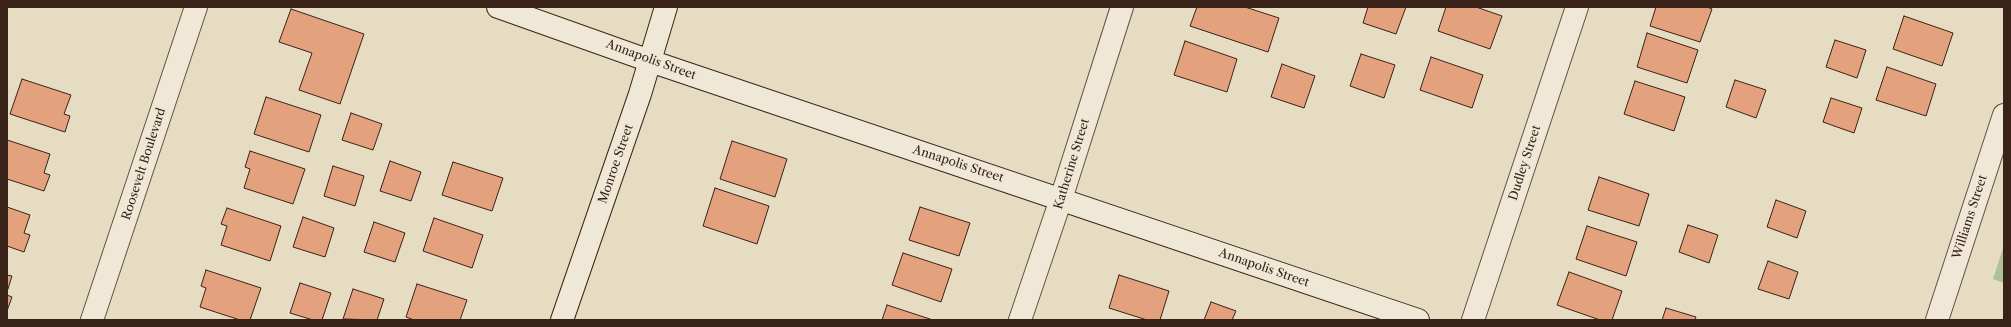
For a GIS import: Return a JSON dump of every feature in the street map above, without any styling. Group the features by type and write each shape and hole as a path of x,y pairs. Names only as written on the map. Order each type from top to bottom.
{"street":[{"name":"Roosevelt Boulevard","path":"92,320 196,7"},
{"name":"Annapolis Street","path":"498,7 650,62 1418,320"},
{"name":"Monroe Street","path":"562,320 650,62 666,7"},
{"name":"Katherine Street","path":"1020,320 1061,199 1122,7"},
{"name":"Dudley Street","path":"1473,320 1577,7"},
{"name":"Williams Street","path":"1937,320 2004,114"}],"green space":[{"path":"2004,245 2004,283 1993,279"}],"building":[{"path":"1197,7 1245,7 1279,18 1268,52 1190,26"},
{"path":"1368,7 1406,7 1396,34 1363,23"},
{"path":"1446,7 1476,7 1502,16 1490,49 1438,31"},
{"path":"1656,7 1707,7 1712,9 1700,42 1650,26"},
{"path":"291,9 364,34 340,104 299,90 312,53 279,42"},
{"path":"1904,16 1953,33 1942,66 1893,49"},
{"path":"1647,33 1698,50 1687,83 1637,67"},
{"path":"1835,40 1866,50 1857,78 1826,67"},
{"path":"1185,41 1237,59 1227,92 1174,75"},
{"path":"1361,54 1395,65 1384,98 1350,86"},
{"path":"1431,57 1483,75 1472,108 1420,90"},
{"path":"1282,64 1315,76 1304,108 1271,97"},
{"path":"1887,67 1936,84 1926,116 1876,100"},
{"path":"22,79 71,95 64,114 70,116 65,132 10,114"},
{"path":"1735,80 1766,90 1756,118 1726,107"},
{"path":"1635,81 1685,97 1674,131 1624,114"},
{"path":"266,97 321,115 309,152 254,134"},
{"path":"1831,98 1862,108 1854,133 1823,122"},
{"path":"351,113 382,124 373,150 342,140"},
{"path":"7,140 50,154 44,173 50,175 44,191 7,179"},
{"path":"732,141 787,159 775,197 720,179"},
{"path":"250,151 305,169 293,204 244,188 250,169 245,167"},
{"path":"390,161 421,172 411,201 380,191"},
{"path":"453,162 503,178 492,211 442,195"},
{"path":"333,166 364,176 355,206 324,196"},
{"path":"1599,177 1649,194 1639,226 1588,210"},
{"path":"715,188 769,206 757,244 703,226"},
{"path":"1776,200 1806,211 1797,238 1767,227"},
{"path":"7,207 30,215 24,233 30,235 24,252 7,246"},
{"path":"920,207 970,223 959,256 909,240"},
{"path":"227,208 281,226 270,261 221,245 227,226 221,224"},
{"path":"303,217 334,228 325,257 293,247"},
{"path":"434,218 483,235 472,268 423,251"},
{"path":"374,222 405,233 395,262 364,252"},
{"path":"1688,225 1718,235 1709,263 1679,252"},
{"path":"1587,226 1637,242 1626,276 1576,259"},
{"path":"903,253 952,269 941,302 892,285"},
{"path":"1768,261 1798,272 1789,299 1758,289"},
{"path":"206,270 261,288 250,320 240,320 200,307 206,288 201,286"},
{"path":"1569,272 1622,291 1612,320 1600,320 1557,305"},
{"path":"7,275 12,276 7,292"},
{"path":"1119,275 1169,291 1160,320 1147,320 1109,308"},
{"path":"300,283 331,293 322,320 313,320 290,313"},
{"path":"417,284 467,300 460,320 414,320 406,317"},
{"path":"353,289 384,299 377,320 343,319"},
{"path":"7,295 12,297 7,311"},
{"path":"1211,302 1236,311 1232,320 1204,320"},
{"path":"887,305 933,320 882,320"},
{"path":"1666,308 1696,317 1695,320 1662,320"}]}
